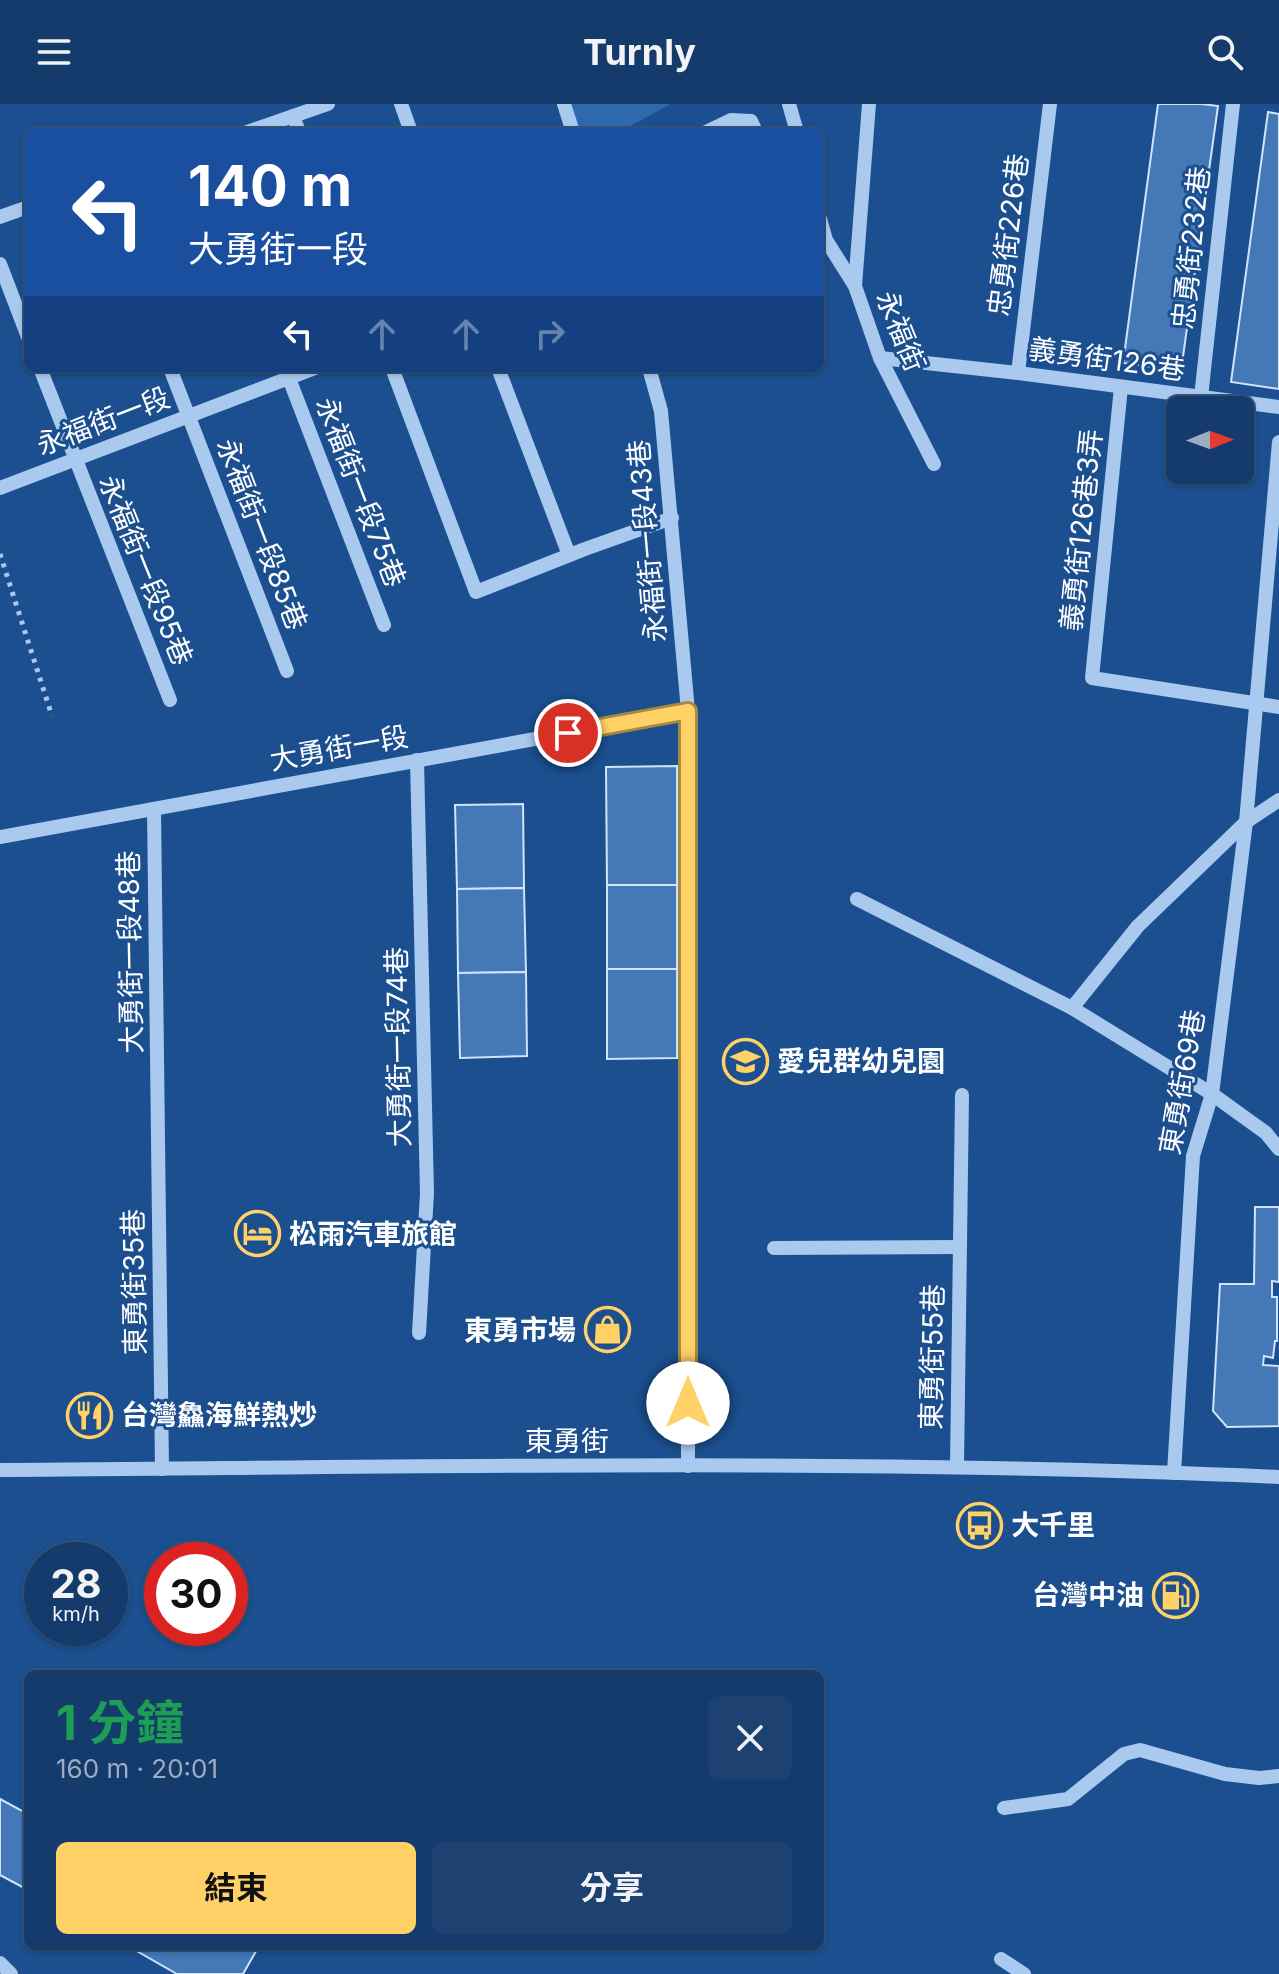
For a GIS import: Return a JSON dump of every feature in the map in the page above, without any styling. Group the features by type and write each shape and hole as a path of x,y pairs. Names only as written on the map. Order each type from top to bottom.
{"street":[{"path":"258,128 328,104"},
{"path":"401,104 410,128"},
{"path":"564,104 572,128"},
{"path":"789,104 796,128"},
{"path":"855,286 869,104"},
{"name":"忠勇街226巷","path":"1018,373 1050,104"},
{"name":"忠勇街232巷","path":"1201,396 1233,104"},
{"path":"293,116 298,128"},
{"path":"714,128 731,120 751,121 754,128"},
{"path":"0,217 24,208"},
{"name":"永福街","path":"824,242 855,286 880,358 934,464"},
{"path":"0,264 24,327"},
{"name":"義勇街126巷","path":"880,358 1193,396"},
{"name":"永福街一段95巷","path":"42,372 170,700"},
{"name":"永福街一段85巷","path":"171,372 287,671"},
{"path":"394,372 476,592 672,518"},
{"path":"500,372 569,555"},
{"name":"永福街一段43巷","path":"650,372 661,411 688,711 688,1466"},
{"name":"永福街一段","path":"0,488 187,416 287,373"},
{"name":"永福街一段75巷","path":"287,373 384,625"},
{"name":"義勇街126巷3弄","path":"1121,387 1092,678 1256,703"},
{"name":"義勇街126巷","path":"1254,404 1279,407"},
{"name":"東勇街69巷","path":"1174,1473 1193,1156 1212,1094 1246,822 1279,442"},
{"path":"1256,703 1279,707"},
{"name":"大勇街一段","path":"0,837 688,711"},
{"name":"大勇街一段74巷","path":"417,760 427,1193 419,1333"},
{"path":"1072,1008 1138,926 1246,822 1279,800"},
{"name":"大勇街一段48巷","path":"154,809 157,1095"},
{"path":"857,899 1072,1008 1212,1094 1266,1133 1279,1149"},
{"name":"東勇街35巷","path":"157,1095 162,1469"},
{"name":"東勇街55巷","path":"957,1467 962,1095"},
{"name":"東勇街55巷","path":"774,1248 960,1247"},
{"name":"東勇街","path":"0,1470 957,1467 1279,1477"},
{"path":"1004,1808 1068,1799 1124,1754 1140,1750 1225,1774 1259,1778 1279,1776"},
{"path":"1001,1959 1024,1974"},
{"path":"0,1963 11,1974"}],"path":[{"path":"0,554 52,716"}],"shaded area":[{"path":"570,104 671,104 626,128 579,128"}],"building":[{"path":"1158,104 1218,106 1181,371 1123,363"},
{"path":"1268,112 1279,114 1279,389 1231,382"},
{"path":"677,766 677,885 607,885 606,767"},
{"path":"523,804 524,888 457,889 455,805"},
{"path":"607,885 677,885 677,969 607,969"},
{"path":"524,888 526,972 458,973 457,889"},
{"path":"607,969 677,969 677,1058 607,1059"},
{"path":"526,972 527,1056 460,1058 458,973"},
{"path":"1255,1207 1279,1207 1279,1282 1272,1281 1272,1297 1277,1297 1277,1341 1273,1358 1264,1356 1263,1365 1279,1366 1279,1426 1227,1427 1213,1411 1220,1284 1254,1284"},
{"path":"0,1799 24,1812 24,1888 0,1875"},
{"path":"135,1950 257,1950 243,1974 177,1974"}],"place":[{"name":"愛兒群幼兒園","path":"746,1061"},
{"name":"松雨汽車旅館","path":"258,1234"},
{"name":"東勇市場","path":"607,1330"},
{"name":"台灣鱻海鮮熱炒","path":"90,1415"},
{"name":"大千里","path":"980,1525"},
{"name":"台灣中油","path":"1175,1595"}],"route":[{"path":"568,733 688,711 688,1403"}]}
